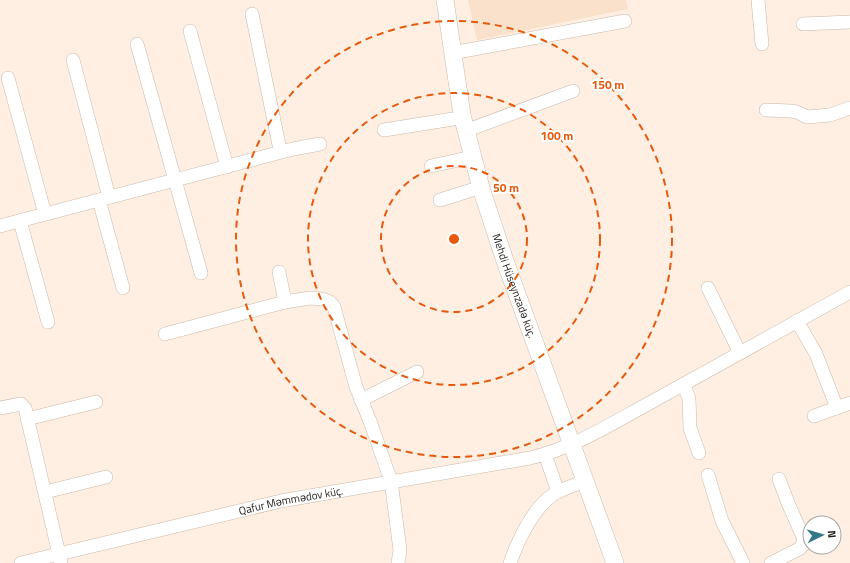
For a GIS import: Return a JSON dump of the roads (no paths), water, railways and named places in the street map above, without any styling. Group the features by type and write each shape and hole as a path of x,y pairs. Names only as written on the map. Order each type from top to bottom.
{"main road":[{"name":"Mehdi Hüseynzadə küç.","path":"435,0 453,119 472,190 497,266 567,446 615,563"},
{"name":"Mehdi Hüseynzadə küç.","path":"445,0 465,131 481,188 567,446 577,484 605,563"}],"street":[{"path":"758,0 762,44"},
{"path":"252,14 279,145"},
{"path":"452,53 625,21"},
{"path":"803,24 850,22"},
{"path":"190,30 227,167"},
{"path":"137,44 201,273"},
{"path":"73,60 123,288"},
{"path":"8,78 45,214"},
{"path":"465,131 573,91"},
{"path":"766,110 791,111 808,117 830,115 850,108"},
{"path":"384,130 453,119"},
{"path":"0,226 292,149 320,144"},
{"path":"431,166 463,159"},
{"path":"440,200 472,190"},
{"path":"20,221 48,322"},
{"path":"279,272 285,302"},
{"path":"708,288 740,352"},
{"name":"Qafur Məmmədov küç.","path":"21,563 60,559 281,501 530,458 545,454 567,446 684,385 740,352 850,292"},
{"path":"165,334 285,302 310,298 322,299 330,302 334,308 356,387 392,481 400,550 398,563"},
{"path":"798,321 816,354 837,408"},
{"path":"361,400 417,372"},
{"path":"684,385 689,399 690,428 699,453"},
{"path":"27,420 96,402"},
{"path":"814,416 850,403"},
{"path":"0,408 21,404 25,408 60,559"},
{"path":"545,454 558,492"},
{"path":"708,475 722,521 743,563"},
{"path":"45,492 106,477"},
{"path":"772,563 799,549 804,544 803,537 779,479"},
{"path":"510,563 516,548 534,516 546,501 558,492 577,484"}]}
